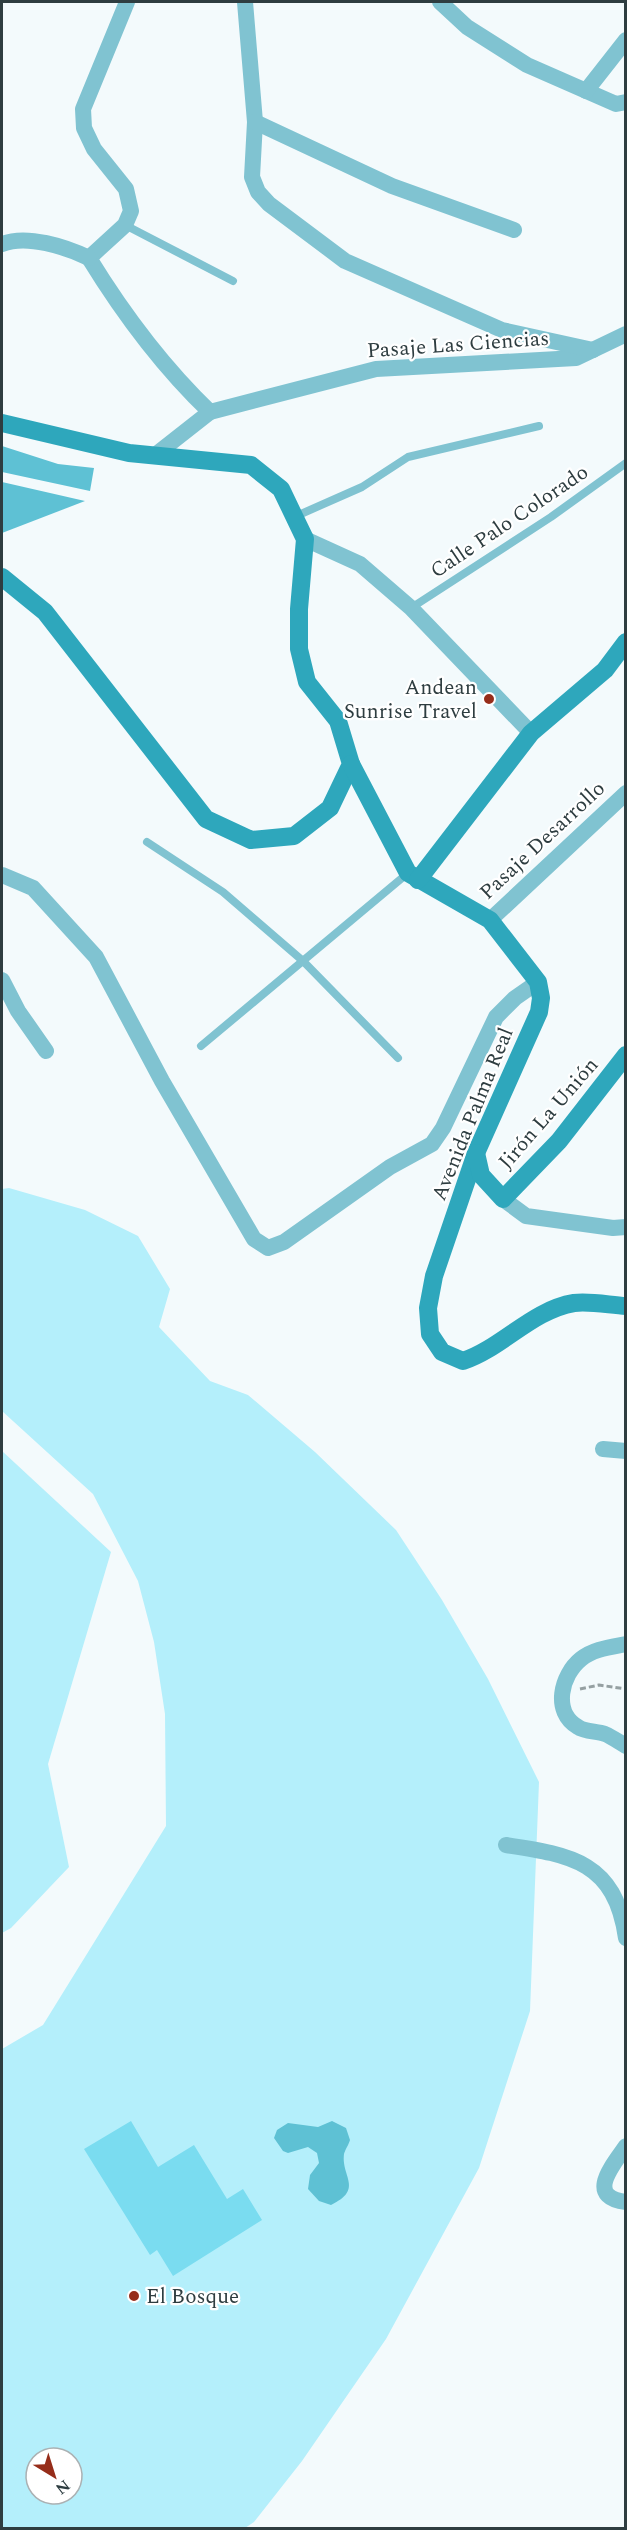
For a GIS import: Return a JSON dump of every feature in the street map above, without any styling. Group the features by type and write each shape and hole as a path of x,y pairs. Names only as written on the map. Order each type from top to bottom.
{"main road":[{"path":"2,423 129,453 251,465 280,489 305,539 299,609 299,649 307,682 338,721 351,764 413,877 490,920 538,982"},
{"path":"2,577 45,612 206,819 251,840 294,836 330,808 351,764"},
{"path":"413,877 531,733 605,670 626,642"},
{"name":"Avenida Palma Real","path":"538,982 541,998 539,1012 476,1153 434,1276 428,1308 430,1334 442,1352 463,1361 482,1355 547,1311 575,1303 626,1306"},
{"name":"Jirón La Unión","path":"503,1199 559,1141 626,1056"},
{"path":"476,1153 481,1175 503,1199"}],"street":[{"path":"89,258 125,225 131,211 126,189 94,149 84,128 83,109 127,2"},
{"path":"245,2 255,122 251,159 252,177 258,192 269,204 345,261 502,330 593,350"},
{"path":"440,2 467,27 527,65 616,104 626,102"},
{"path":"586,91 626,40"},
{"path":"255,122 392,186 514,230"},
{"path":"2,244 24,242 68,248 89,258 143,339 173,377 210,412 154,456"},
{"name":"Pasaje Las Ciencias","path":"210,412 376,369 576,358 626,334"},
{"path":"305,539 360,564 411,608 531,733"},
{"name":"Pasaje Desarrollo","path":"490,920 626,793"},
{"path":"2,875 33,888 96,957 162,1081 254,1239 268,1248 284,1242 390,1167 432,1144 443,1128 496,1017 515,998 538,982"},
{"path":"2,980 18,1011 45,1051"},
{"path":"503,1199 526,1216 613,1228 626,1227"},
{"path":"603,1449 626,1451"},
{"path":"626,1644 601,1649 581,1659 565,1681 561,1702 565,1716 578,1728 605,1734 626,1746"},
{"path":"506,1845 559,1853 586,1864 604,1879 617,1902 626,1938"},
{"path":"626,2145 607,2171 603,2183 606,2193 614,2200 626,2202"}],"lane":[{"path":"125,225 233,281"},
{"path":"294,517 362,487 408,457 539,426"},
{"name":"Calle Palo Colorado","path":"411,608 551,517 626,463"},
{"path":"147,842 223,892 303,961 398,1058"},
{"path":"201,1046 303,961 413,877"}],"path":[{"path":"578,1689 599,1685 626,1689"}],"shaded area":[{"path":"2,446 58,464 94,468 90,491 2,472"},
{"path":"2,482 85,501 2,533"},
{"path":"9,1188 85,1210 138,1236 170,1289 159,1327 210,1381 248,1395 315,1452 396,1530 442,1600 488,1679 539,1782 530,2011 479,2168 386,2339 302,2461 254,2522 245,2528 2,2528 2,2049 43,2025 166,1826 165,1714 154,1642 138,1581 93,1494 2,1411 2,1189"},
{"path":"2,1451 111,1552 48,1764 69,1867 11,1928 2,1933"},
{"path":"332,2121 346,2128 350,2140 344,2154 349,2188 347,2194 331,2205 319,2201 308,2189 310,2175 319,2163 317,2153 308,2147 288,2153 283,2151 274,2138 277,2130 288,2123 318,2127"}],"building":[{"path":"131,2121 158,2167 194,2145 227,2199 243,2189 262,2220 173,2276 157,2250 150,2255 84,2149"}],"place":[{"name":"Andean Sunrise Travel","path":"489,699"},
{"name":"El Bosque","path":"134,2296"}]}
